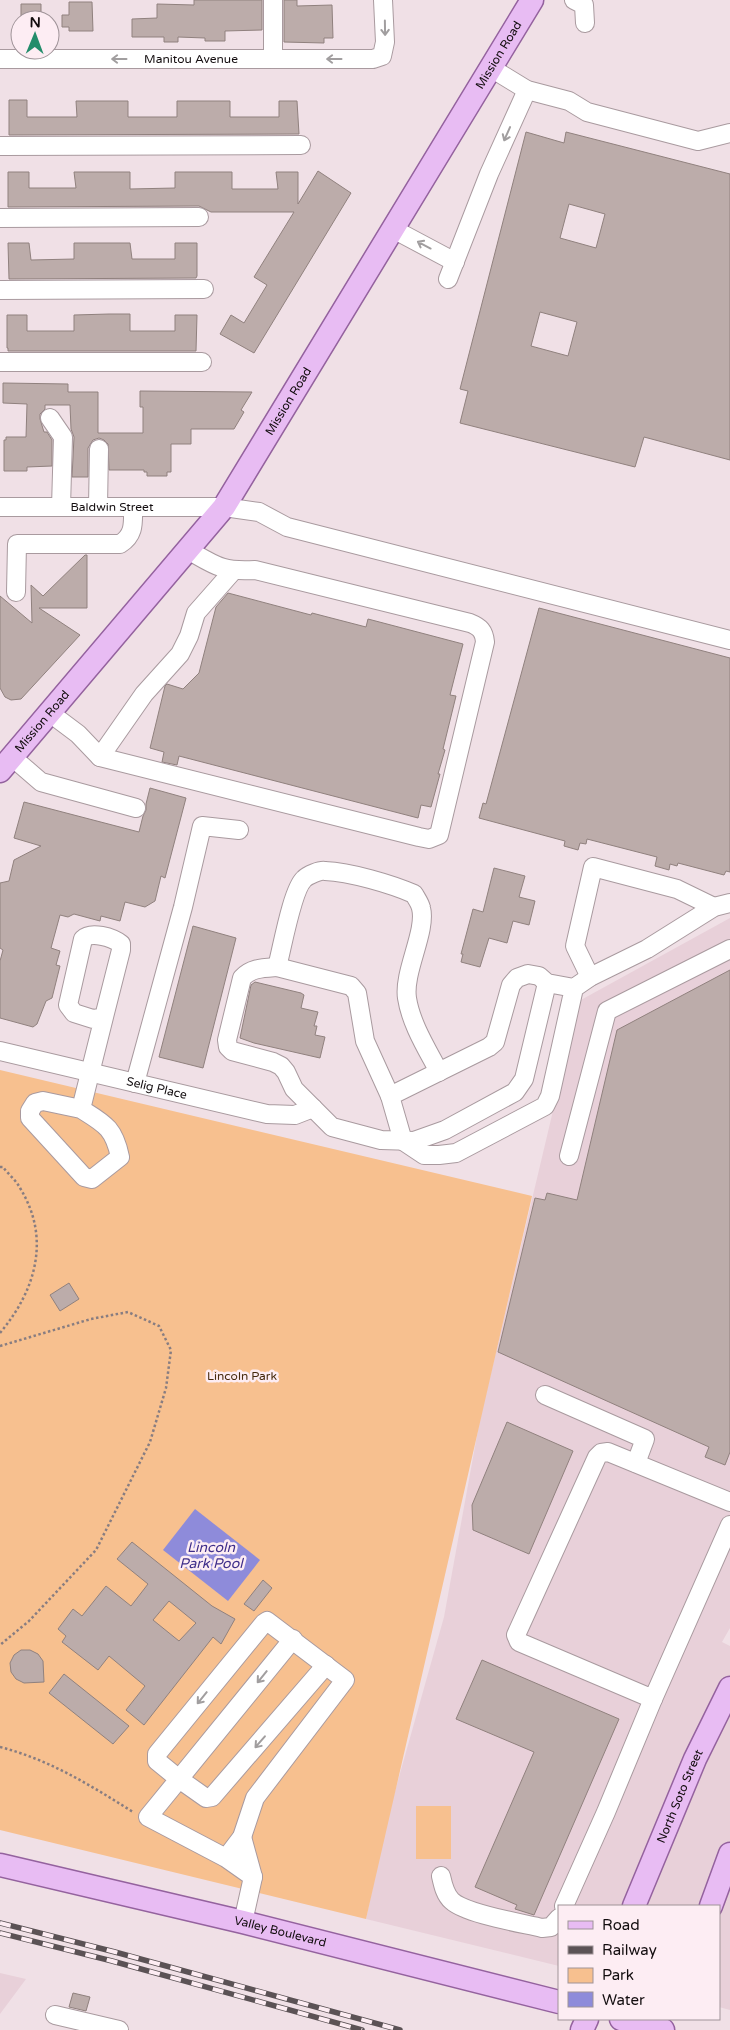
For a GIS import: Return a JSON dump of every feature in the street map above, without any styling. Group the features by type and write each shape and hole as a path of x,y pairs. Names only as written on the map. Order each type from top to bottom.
{"main road":[{"name":"Mission Road","path":"6,764 224,507 532,0"},
{"name":"North Soto Street","path":"634,1905 695,1759 729,1691"},
{"path":"720,1895 730,1854"},
{"name":"Valley Boulevard","path":"0,1865 243,1922 558,2002"},
{"path":"625,2020 664,2030"}],"street":[{"path":"273,0 273,59"},
{"name":"Manitou Avenue","path":"0,59 372,59 382,56 385,42 383,0"},
{"path":"574,0 584,5 585,23"},
{"path":"491,68 527,90 569,101 587,112 698,141 730,133"},
{"path":"448,279 490,174 527,90"},
{"path":"0,146 301,145"},
{"path":"0,218 199,217"},
{"path":"393,229 454,262"},
{"path":"0,290 204,289"},
{"path":"0,362 202,362"},
{"path":"50,418 63,437 61,506"},
{"path":"98,507 100,449"},
{"path":"16,592 17,544 120,544 128,539 132,531 133,506"},
{"name":"Baldwin Street","path":"0,507 224,507 259,512 288,527 730,640"},
{"path":"50,713 78,734 100,757 418,837 430,839 440,835 485,642 480,627 255,570 233,572 220,568 188,550"},
{"path":"100,757 144,694 180,654 189,636 196,613 233,572"},
{"path":"6,764 41,782 136,808"},
{"path":"135,1083 183,907 202,826 239,830"},
{"path":"590,977 575,946 593,867 677,889 722,905"},
{"path":"277,967 297,891 304,878 323,870 401,888 414,894 421,908 421,923 407,984 407,997 412,1018 439,1072"},
{"path":"547,983 524,1079 515,1092 445,1130 414,1141 403,1141 381,1140 332,1128 294,1089 281,1066 232,1051 228,1047 227,1040 242,978 248,972 256,969 277,967 351,986 357,993 365,1041 390,1096 403,1141 424,1155 456,1152 545,1106 550,1096 574,988 590,977 647,949 722,905"},
{"path":"81,1109 121,950 121,944 117,941 92,934 87,935 83,939 68,1005 74,1013 93,1019 104,1017"},
{"path":"569,1156 607,1011 730,949"},
{"path":"390,1096 489,1047 495,1042 511,985 517,978 528,974 539,976 547,983 574,988"},
{"name":"Selig Place","path":"0,1051 267,1114 295,1115 313,1108"},
{"path":"43,1101 81,1109 104,1124 116,1139 120,1157 92,1179 84,1178 30,1118 30,1111 36,1103 43,1101"},
{"path":"545,1394 645,1439 636,1463"},
{"path":"653,1699 519,1642 516,1635 597,1457 601,1453 608,1452 730,1502"},
{"path":"564,1905 730,1525"},
{"path":"226,1858 242,1837 255,1798 345,1684 344,1678 268,1621 264,1623 157,1754 157,1761 179,1779 210,1799 326,1665"},
{"path":"253,1877 226,1858 148,1817 292,1639"},
{"path":"242,1837 253,1877 243,1922"},
{"path":"441,1876 445,1892 452,1901 465,1909 542,1928 551,1926 558,1919"},
{"path":"55,2015 119,2030"}],"path":[{"path":"0,1167 3,1167 19,1186 29,1204 36,1236 36,1254 32,1279 26,1296 0,1333"},
{"path":"0,1346 91,1319 128,1312 159,1326 171,1350 166,1388 150,1442 96,1550 29,1621 0,1645"},
{"path":"0,1747 78,1777 133,1812 148,1817"}],"shaded area":[{"path":"730,918 730,1628 722,1642 730,1646 730,2010 720,2007 720,1905 558,1905 558,1966 366,1919 388,1816 444,1617 480,1419 579,1001"},
{"path":"0,1973 26,1979 0,2014"}],"green space":[{"name":"Lincoln Park","path":"0,1070 532,1196 366,1919 0,1830"},
{"path":"416,1806 451,1806 451,1859 416,1859"}],"water":[{"name":"Lincoln Park Pool","path":"195,1509 260,1560 228,1601 163,1550"}],"building":[{"path":"194,0 262,0 262,30 225,31 225,41 205,41 205,38 178,37 178,42 164,42 164,37 132,37 132,19 157,18 157,4 194,5"},
{"path":"284,0 297,0 297,6 332,5 333,38 324,38 324,43 284,42"},
{"path":"69,2 92,2 93,31 69,31 69,27 62,27 62,15 69,15"},
{"path":"21,4 41,4 41,10 21,10"},
{"path":"9,100 27,100 27,117 77,117 76,101 128,101 128,117 177,117 177,101 230,101 230,117 279,117 279,101 297,101 299,134 9,135"},
{"path":"526,132 564,143 566,132 730,174 730,460 644,437 635,467 460,423 468,391 460,389","holes":["569,204 605,214 596,248 560,238","540,312 577,322 568,356 531,346"]},
{"path":"318,171 351,193 254,353 220,334 231,315 244,323 267,285 254,277 294,212 211,212 199,206 8,207 8,172 29,172 29,188 76,188 74,172 130,172 130,189 175,188 175,172 232,172 232,189 278,189 276,172 298,172 298,204"},
{"path":"8,243 29,243 31,260 74,259 74,243 130,243 132,259 175,259 175,243 197,243 197,276 196,278 9,279"},
{"path":"130,314 130,331 175,331 175,315 197,315 196,351 8,351 7,348 7,315 27,315 27,331 74,331 74,315"},
{"path":"3,383 68,384 68,392 98,392 98,433 143,433 143,407 140,407 140,391 252,392 241,410 244,412 234,429 191,429 191,444 171,444 171,472 167,472 167,476 147,476 147,472 144,472 144,470 109,470 108,444 99,438 93,440 88,448 88,477 72,477 74,437 71,429 70,405 45,405 45,409 40,414 44,432 47,432 52,440 52,466 27,467 27,471 4,471 4,440 6,440 6,437 26,437 27,404 3,403"},
{"path":"87,555 87,608 39,608 80,635 21,699 11,700 5,697 0,688 0,596 32,623 31,585 43,596"},
{"path":"228,593 311,615 312,613 366,627 368,619 463,644 450,695 456,696 443,749 445,750 438,774 440,774 431,807 421,805 418,818 179,756 177,765 162,762 164,752 150,748 165,686 167,684 183,689 199,673 216,607"},
{"path":"539,608 730,658 730,872 726,871 724,875 678,863 677,866 670,864 669,870 655,866 657,857 587,839 586,844 580,843 578,850 564,846 565,841 479,818 483,803 486,804"},
{"path":"150,788 186,798 165,878 161,876 155,901 145,907 125,902 120,921 101,916 100,921 74,914 68,917 60,915 51,948 60,951 56,965 60,966 52,998 46,1001 37,1024 33,1027 0,1018 0,961 3,950 0,948 0,883 9,881 14,860 41,846 14,838 24,802 139,832"},
{"path":"494,868 525,876 519,897 535,901 529,925 513,921 507,943 489,938 480,967 461,962 463,954 461,954 473,909 483,912"},
{"path":"193,926 236,938 203,1068 159,1057"},
{"path":"730,970 730,1452 725,1465 705,1457 709,1447 498,1352 535,1198 545,1200 547,1193 577,1200 617,1030"},
{"path":"255,982 304,995 301,1008 318,1012 314,1026 317,1026 315,1035 325,1037 320,1058 240,1038 251,985"},
{"path":"69,1283 79,1299 60,1311 50,1295"},
{"path":"507,1422 573,1451 529,1554 473,1530 472,1505"},
{"path":"132,1542 212,1606 235,1619 221,1644 213,1637 144,1725 126,1710 145,1686 109,1656 98,1670 62,1642 66,1636 58,1629 73,1609 82,1616 106,1586 131,1606 148,1584 117,1559","holes":["169,1601 196,1623 179,1641 153,1620"]},
{"path":"263,1580 272,1588 254,1611 244,1604"},
{"path":"21,1650 30,1650 38,1654 43,1661 44,1682 24,1683 16,1679 11,1672 10,1663 14,1655"},
{"path":"482,1660 619,1719 534,1915 515,1909 517,1905 475,1887 534,1752 456,1719"},
{"path":"64,1674 129,1726 113,1744 49,1693"},
{"path":"73,1993 90,1997 86,2011 69,2007"}],"railway":[{"path":"0,1923 115,1952 400,2030"},
{"path":"0,1933 112,1961 362,2030"}]}
